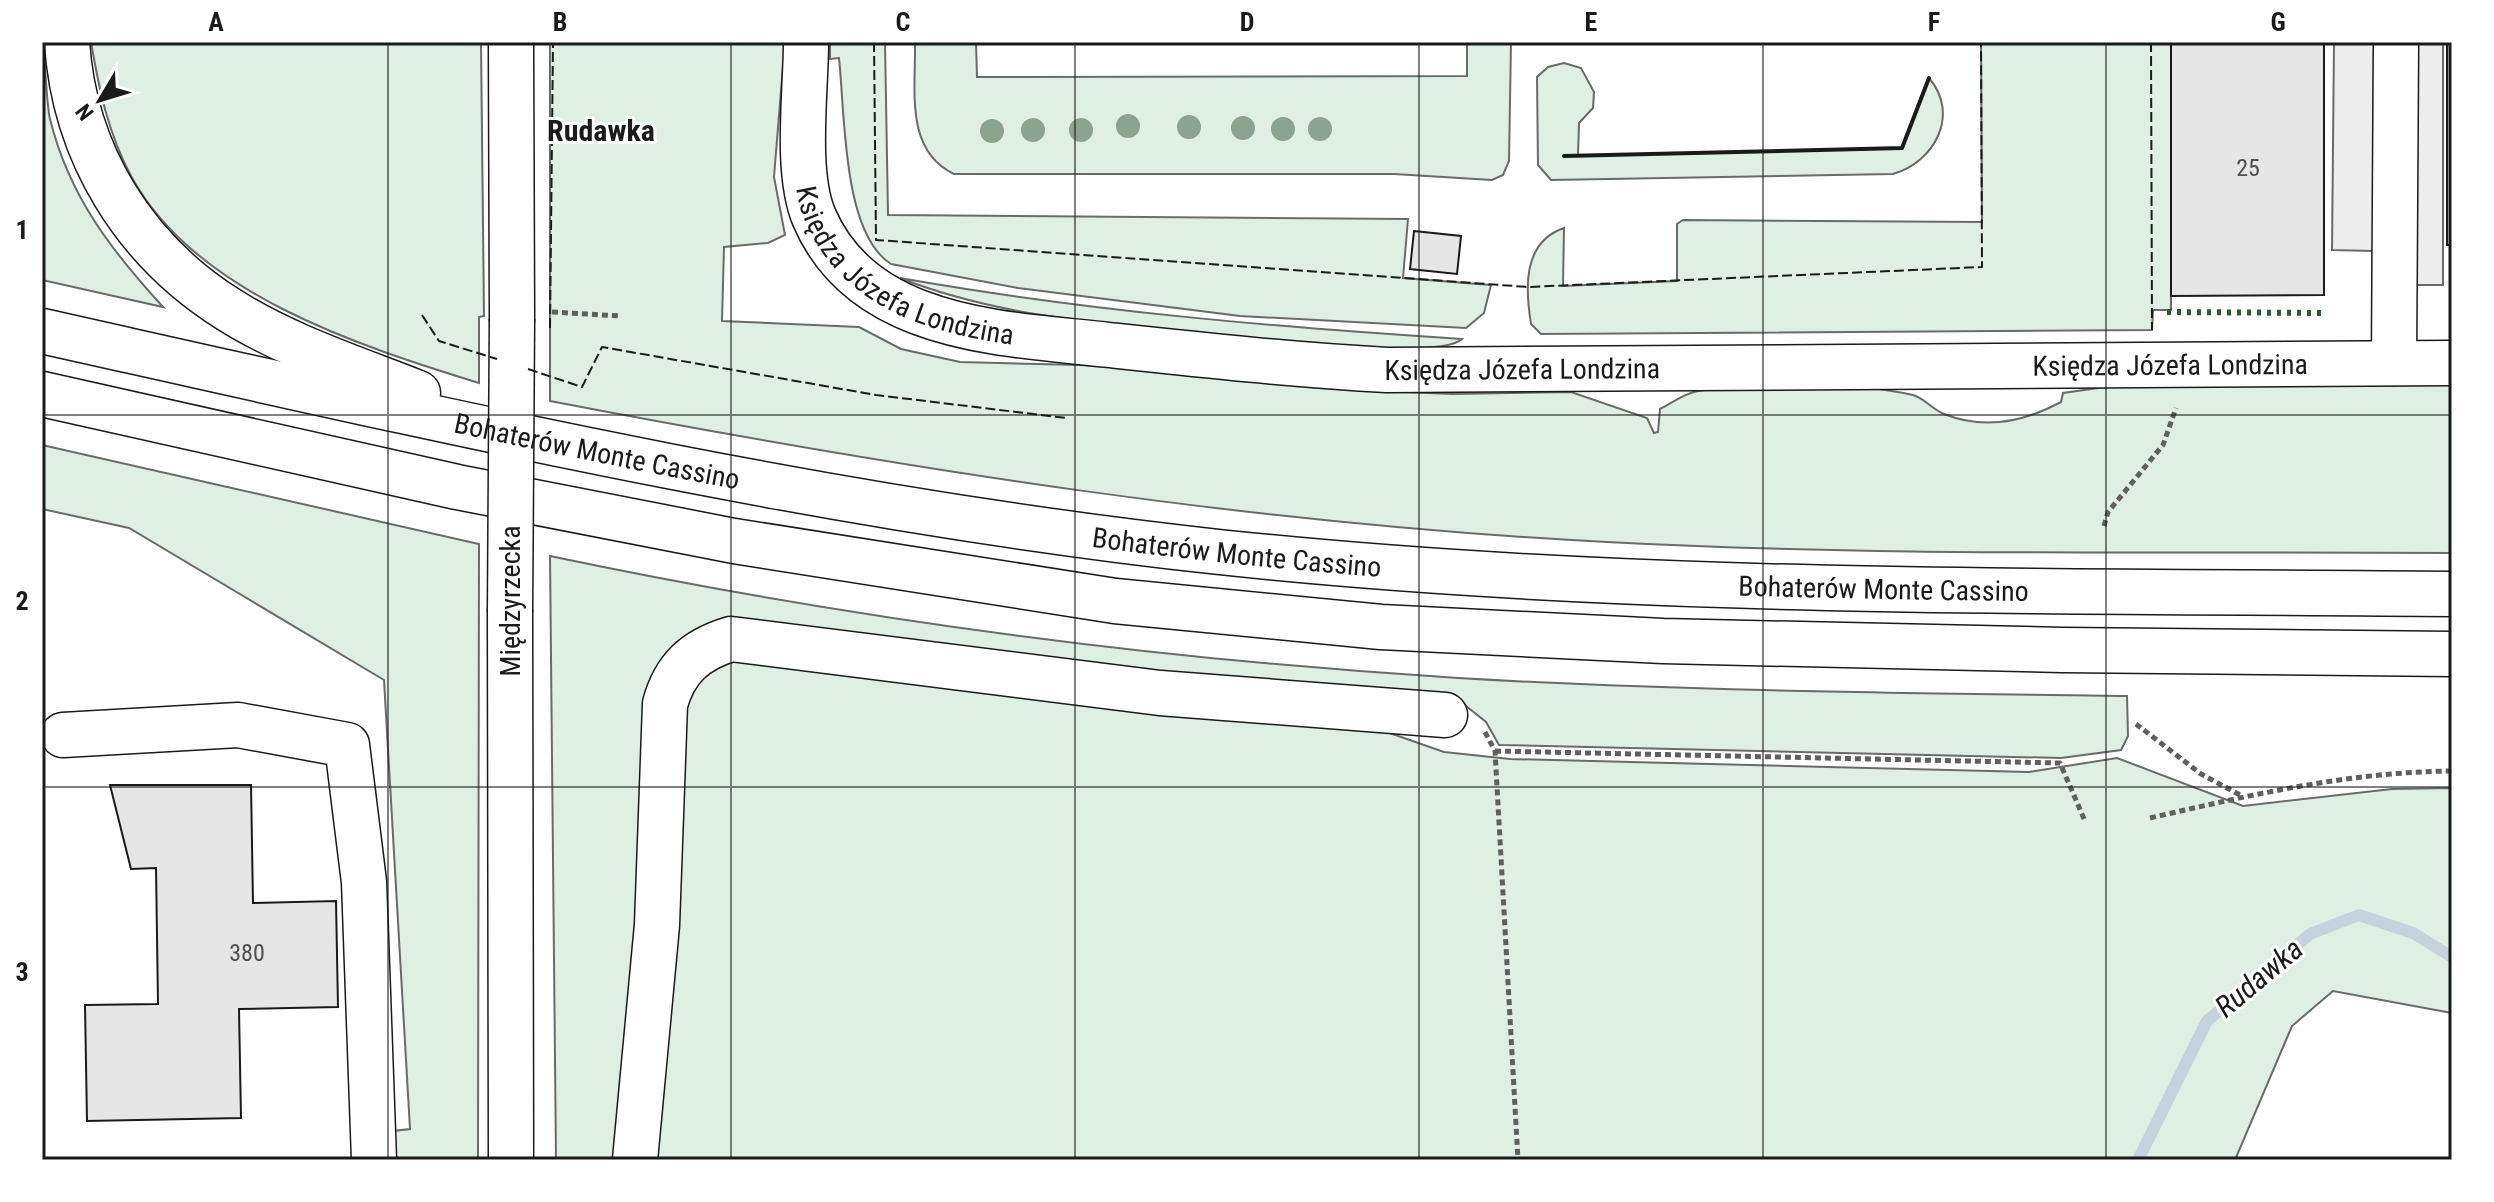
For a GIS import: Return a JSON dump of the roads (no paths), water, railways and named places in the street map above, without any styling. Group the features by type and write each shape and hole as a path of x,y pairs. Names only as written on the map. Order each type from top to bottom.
{"main road":[{"path":"67,42 76,108 105,182 130,219 185,278 227,309 267,331 547,443"},
{"name":"Międzyrzecka","path":"511,42 532,316 510,612 511,1160"},
{"name":"Księdza Józefa Londzina","path":"806,42 807,184 812,214 842,264 867,285 919,312 1022,336 1274,363 1387,370 2452,363"},
{"path":"2394,363 2396,42"},
{"name":"Bohaterów Monte Cassino","path":"42,331 547,443 799,493 995,524 1216,552 1389,568 1660,583 2452,594"},
{"name":"Bohaterów Monte Cassino","path":"42,394 457,487 734,541 1115,601 1381,627 1663,641 2062,650 2452,654"},
{"path":"635,1160 657,925 665,704 671,681 686,662 708,646 731,639 1160,693 1445,715"},
{"path":"63,735 238,725 347,745 364,882 374,1160"}],"waterway":[{"name":"Rudawka","path":"2138,1160 2207,1021 2310,934 2359,915 2413,933 2452,957"}],"district":[{"name":"Rudawka","path":"601,131"}]}
